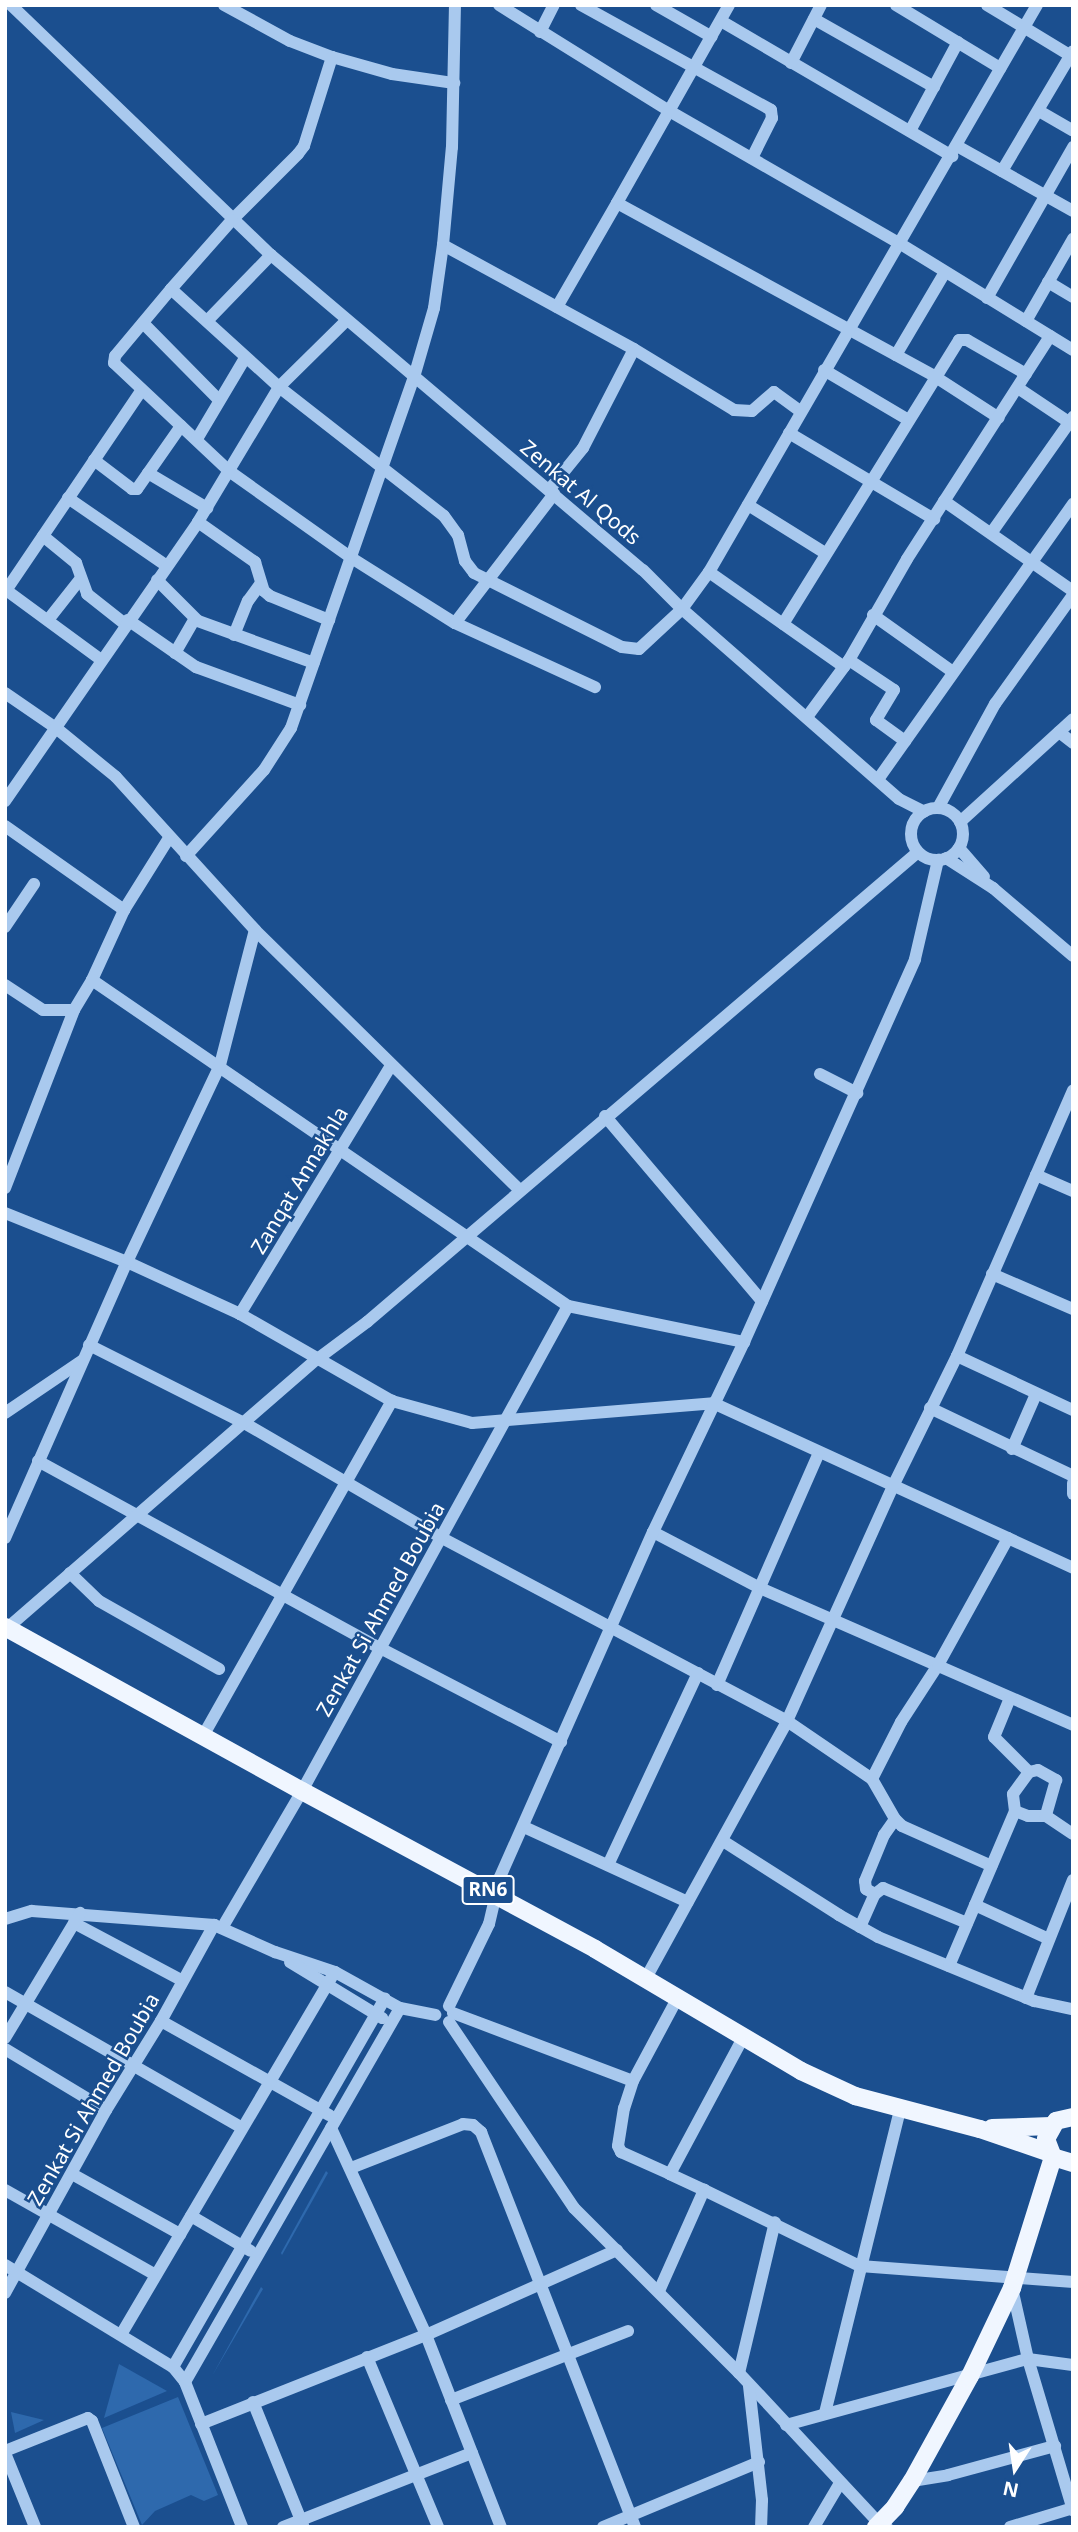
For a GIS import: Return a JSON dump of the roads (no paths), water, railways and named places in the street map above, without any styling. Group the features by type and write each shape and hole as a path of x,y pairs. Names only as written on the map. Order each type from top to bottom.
{"main road":[{"name":"RN6","path":"6,1628 495,1894 646,1978 743,2038 825,2083 855,2096 980,2129 1061,2159"},
{"name":"RN6","path":"980,2129 1065,2117"},
{"name":"RN6","path":"1061,2159 1046,2139 1065,2117"},
{"path":"885,2526 970,2376 1013,2283 1041,2202 1061,2159"}],"street":[{"name":"Zenkat Al Qods","path":"11,5 271,255 551,492 879,778 899,799"},
{"path":"224,5 290,41 331,57 392,74 454,83"},
{"path":"186,856 274,757 300,705 414,377 435,308 443,245 454,83 455,5"},
{"path":"499,5 671,112 899,243 1073,350"},
{"path":"540,32 554,5"},
{"path":"581,5 771,110 772,118 752,158"},
{"path":"656,5 712,37"},
{"path":"557,307 671,112 729,5"},
{"path":"791,62 821,5"},
{"path":"896,5 1000,68"},
{"path":"987,5 1072,55 1002,171"},
{"path":"171,289 279,387 452,524 465,561 474,573 630,649 647,644 682,609 709,572 1037,5"},
{"path":"814,19 934,87"},
{"path":"721,21 910,131 1002,171 1073,211"},
{"path":"910,131 958,41"},
{"path":"331,57 304,146 232,220 113,360 229,471 350,557 454,623 595,687"},
{"path":"1039,111 1073,131"},
{"path":"987,298 1073,147"},
{"path":"617,203 934,376 999,418"},
{"path":"1026,321 1073,239"},
{"path":"443,245 634,349 734,410 752,411 775,392 800,411"},
{"path":"207,321 271,255"},
{"path":"896,355 945,272"},
{"path":"1048,282 1073,297"},
{"path":"5,801 100,659 198,522 279,387 346,321"},
{"path":"143,323 219,400"},
{"path":"807,717 847,663 873,614 1050,336"},
{"path":"783,624 907,419 959,340 964,338 1026,374"},
{"path":"454,623 583,448 634,349"},
{"path":"197,439 245,358"},
{"path":"824,370 907,419"},
{"path":"992,532 1071,422 1018,388"},
{"path":"100,659 6,591 142,390"},
{"path":"94,460 135,490 181,426"},
{"path":"789,433 934,519"},
{"path":"148,473 207,508"},
{"path":"68,498 167,566"},
{"path":"938,808 995,704 1073,593 1032,560 944,501"},
{"path":"879,778 1073,504"},
{"path":"748,505 825,553"},
{"path":"198,522 255,562 261,583 271,596 329,620"},
{"path":"43,536 76,563 87,594 126,622 196,667 233,683 300,705"},
{"path":"709,572 783,624 894,690 876,720 905,741"},
{"path":"48,620 81,578"},
{"path":"158,580 195,619 314,663"},
{"path":"234,635 248,601 261,583"},
{"path":"873,614 953,672"},
{"path":"174,653 195,619"},
{"path":"5,693 56,728 116,777 255,930 519,1189"},
{"path":"957,818 1073,719"},
{"path":"1059,732 1073,743"},
{"path":"899,799 924,811"},
{"path":"899,799 911,836 932,857 993,888"},
{"path":"888,879 911,836 915,820 924,811 938,808 957,818 963,835 959,848"},
{"path":"5,825 124,910"},
{"path":"5,1188 74,1010 92,980 124,910 170,838"},
{"path":"6,1628 246,1424 316,1360 367,1322 466,1234 888,879 932,857 959,848"},
{"path":"959,848 993,888 1073,956"},
{"path":"450,2013 489,1924 495,1894 653,1532 858,1093 915,959 932,857"},
{"path":"5,927 34,884"},
{"path":"5,1538 89,1345 220,1065 255,930"},
{"path":"92,980 340,1147 568,1306 744,1342"},
{"path":"5,985 43,1010 74,1010"},
{"name":"Zanqat Annakhla","path":"240,1314 391,1066"},
{"path":"820,1074 858,1093"},
{"path":"646,1978 787,1721 894,1484 957,1356 1035,1175 1070,1107 1073,1090"},
{"path":"605,1116 762,1301"},
{"path":"1035,1175 1073,1191"},
{"path":"5,1213 127,1262 240,1314 316,1360 392,1401 472,1423 713,1403 1073,1568"},
{"path":"992,1274 1073,1309"},
{"name":"Zenkat Si Ahmed Boubia","path":"5,2293 10,2268 48,2214 183,1981 302,1791 568,1306"},
{"path":"89,1345 246,1424 442,1538 787,1721 872,1779 895,1819 992,1866"},
{"path":"957,1356 1073,1409"},
{"path":"5,1413 83,1359"},
{"path":"1013,1448 1036,1394"},
{"path":"203,1736 392,1401"},
{"path":"930,1408 1073,1476"},
{"path":"717,1685 819,1453"},
{"path":"38,1461 561,1742"},
{"path":"1073,1483 1073,1493"},
{"path":"653,1532 760,1588 1073,1725"},
{"path":"872,1779 901,1722 938,1665 1008,1538"},
{"path":"70,1573 99,1601 219,1669"},
{"path":"608,1865 698,1674"},
{"path":"1010,1698 994,1737 1029,1772"},
{"path":"949,1966 1015,1811 1013,1794 1029,1772 1038,1770 1056,1780 1046,1816"},
{"path":"1015,1811 1028,1816 1046,1816 1073,1834"},
{"path":"875,1894 866,1889 865,1881 884,1835 895,1819"},
{"path":"524,1827 688,1902"},
{"path":"723,1841 860,1927 1026,1998 1073,2009"},
{"path":"1026,1998 1049,1940 1067,1913 1073,1880"},
{"path":"860,1927 875,1894 883,1888 967,1923"},
{"path":"975,1905 1049,1940"},
{"path":"5,1919 32,1911 77,1918 218,1926 275,1952 335,1972 400,2008 435,2015 440,2005 450,2013 634,2081"},
{"path":"77,1918 183,1981"},
{"path":"5,2038 77,1918"},
{"path":"275,1952 391,2023"},
{"path":"122,2333 335,1972"},
{"path":"5,1992 242,2128"},
{"path":"678,1997 634,2081 624,2108 618,2146 621,2152 775,2222 860,2266 1013,2283 1073,2283"},
{"path":"173,2367 385,1999"},
{"path":"185,2382 400,2008"},
{"path":"450,2013 561,2189 588,2223 659,2291 840,2483 885,2526"},
{"path":"161,2021 322,2110 334,2124 426,2335 502,2527"},
{"path":"670,2174 743,2038"},
{"path":"5,2049 106,2110"},
{"path":"825,2413 901,2109"},
{"path":"351,2168 463,2124 478,2128 633,2521"},
{"path":"72,2174 180,2234"},
{"path":"5,2190 156,2275"},
{"path":"659,2291 704,2190"},
{"path":"191,2216 258,2255"},
{"path":"739,2374 775,2222"},
{"path":"201,2424 426,2335 542,2286 617,2250"},
{"path":"10,2268 122,2333 173,2367 185,2382 242,2527"},
{"path":"1010,2527 1073,2509 1027,2359 1013,2283"},
{"path":"452,2399 628,2331"},
{"path":"367,2357 414,2475 438,2527"},
{"path":"786,2425 1027,2359 1073,2365"},
{"path":"749,2385 759,2462 761,2527"},
{"path":"253,2402 302,2523"},
{"path":"36,2527 5,2452 88,2418 92,2421 134,2527"},
{"path":"912,2481 1055,2446"},
{"path":"284,2527 302,2523 472,2453"},
{"path":"603,2527 633,2521 759,2462"},
{"path":"814,2527 840,2483"}]}
